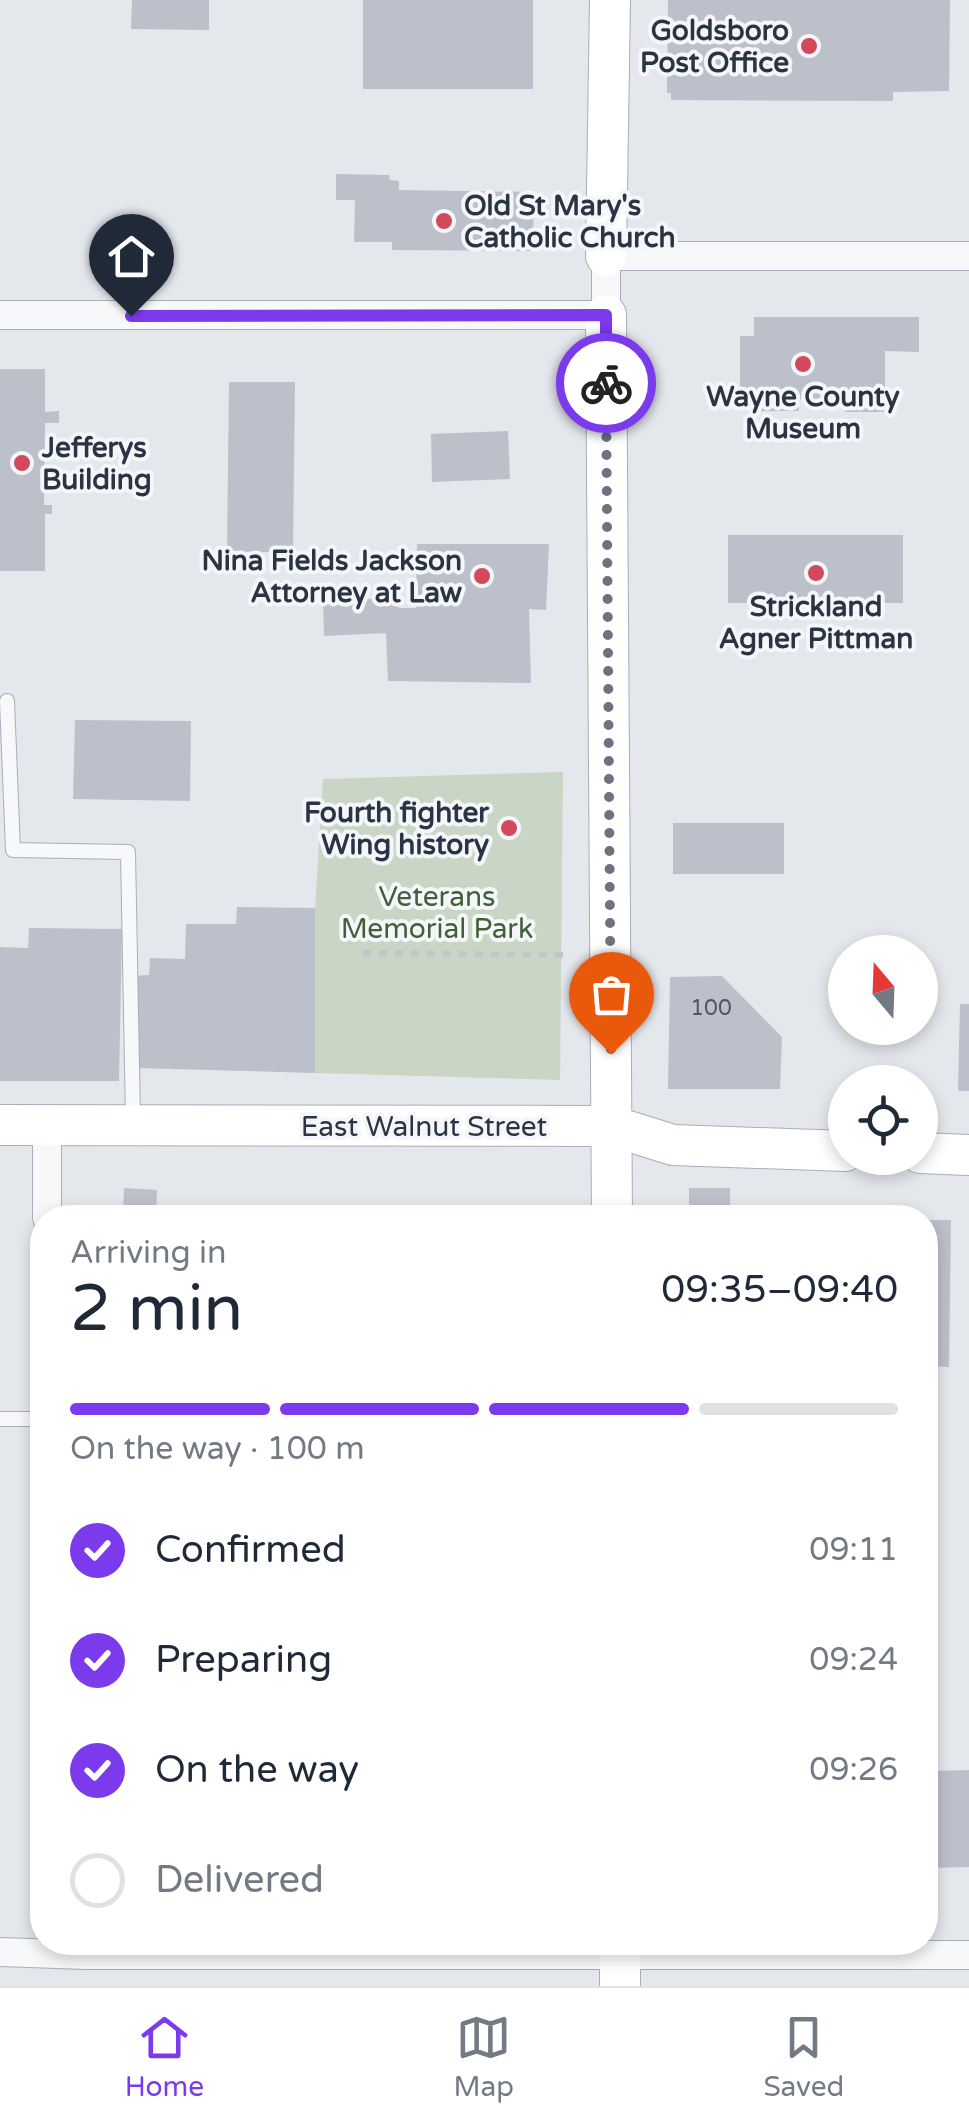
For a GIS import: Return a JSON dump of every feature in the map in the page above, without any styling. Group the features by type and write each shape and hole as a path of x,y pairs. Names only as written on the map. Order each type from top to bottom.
{"street":[{"path":"610,0 606,315 612,1205"},
{"path":"606,256 969,256"},
{"path":"0,316 606,315"},
{"name":"East Walnut Street","path":"0,1125 612,1126 673,1145 828,1150"},
{"path":"46,1125 47,1205"},
{"path":"938,1154 969,1155"},
{"path":"0,1952 30,1949"},
{"path":"86,1955 620,1961 969,1955"}],"lane":[{"path":"6,701 13,850 128,852 133,1125"},
{"path":"0,1419 30,1418"}],"path":[{"path":"362,954 567,955"}],"green space":[{"name":"Veterans Memorial Park","path":"563,772 560,1080 315,1073 315,909 323,779"}],"building":[{"path":"132,0 209,0 209,30 131,29"},
{"path":"363,0 533,0 533,89 363,89"},
{"name":"Goldsboro Post Office","path":"668,0 950,0 949,91 893,92 893,101 671,100 671,93 667,93"},
{"name":"Old St Mary's Catholic Church","path":"336,174 389,175 390,180 399,181 399,190 534,192 533,251 392,250 392,242 354,242 355,200 336,200"},
{"path":"754,317 919,317 919,352 885,351 885,412 845,412 845,400 798,399 799,411 757,411 757,391 740,391 740,336 754,336"},
{"name":"Jefferys Building","path":"0,369 45,369 45,412 59,411 59,423 45,423 44,505 52,505 52,514 45,514 45,571 0,571"},
{"path":"229,382 295,382 293,552 227,552"},
{"path":"508,431 510,479 432,482 431,434"},
{"name":"Strickland Agner Pittman","path":"728,535 903,535 903,603 728,603"},
{"path":"417,544 549,544 546,610 529,609 531,683 388,681 386,633 324,636 323,599 398,599 399,608 416,608"},
{"path":"75,720 191,721 190,801 73,799"},
{"path":"673,823 784,823 784,874 673,874"},
{"path":"237,907 315,908 315,1073 134,1068 134,976 149,975 150,958 185,959 186,924 236,924"},
{"path":"29,928 122,929 119,1081 0,1081 0,947 28,948"},
{"path":"722,976 782,1037 780,1089 668,1089 670,977"},
{"path":"960,1004 969,1004 969,1091 958,1091"},
{"path":"124,1188 157,1190 156,1205 123,1205"},
{"path":"689,1188 730,1188 730,1205 689,1205"},
{"path":"938,1220 951,1220 949,1367 938,1367"},
{"path":"969,1770 969,1867 938,1868 938,1771"}],"way so far":[{"path":"606,383 611,1054"}],"place":[{"name":"Goldsboro Post Office","path":"809,46"},
{"name":"Old St Mary's Catholic Church","path":"444,221"},
{"name":"Wayne County Museum","path":"803,364"},
{"name":"Jefferys Building","path":"22,463"},
{"name":"Strickland Agner Pittman","path":"816,573"},
{"name":"Nina Fields Jackson Attorney at Law","path":"482,576"},
{"name":"Fourth fighter Wing history","path":"509,828"}],"route":[{"path":"131,316 606,315 606,383"}]}
